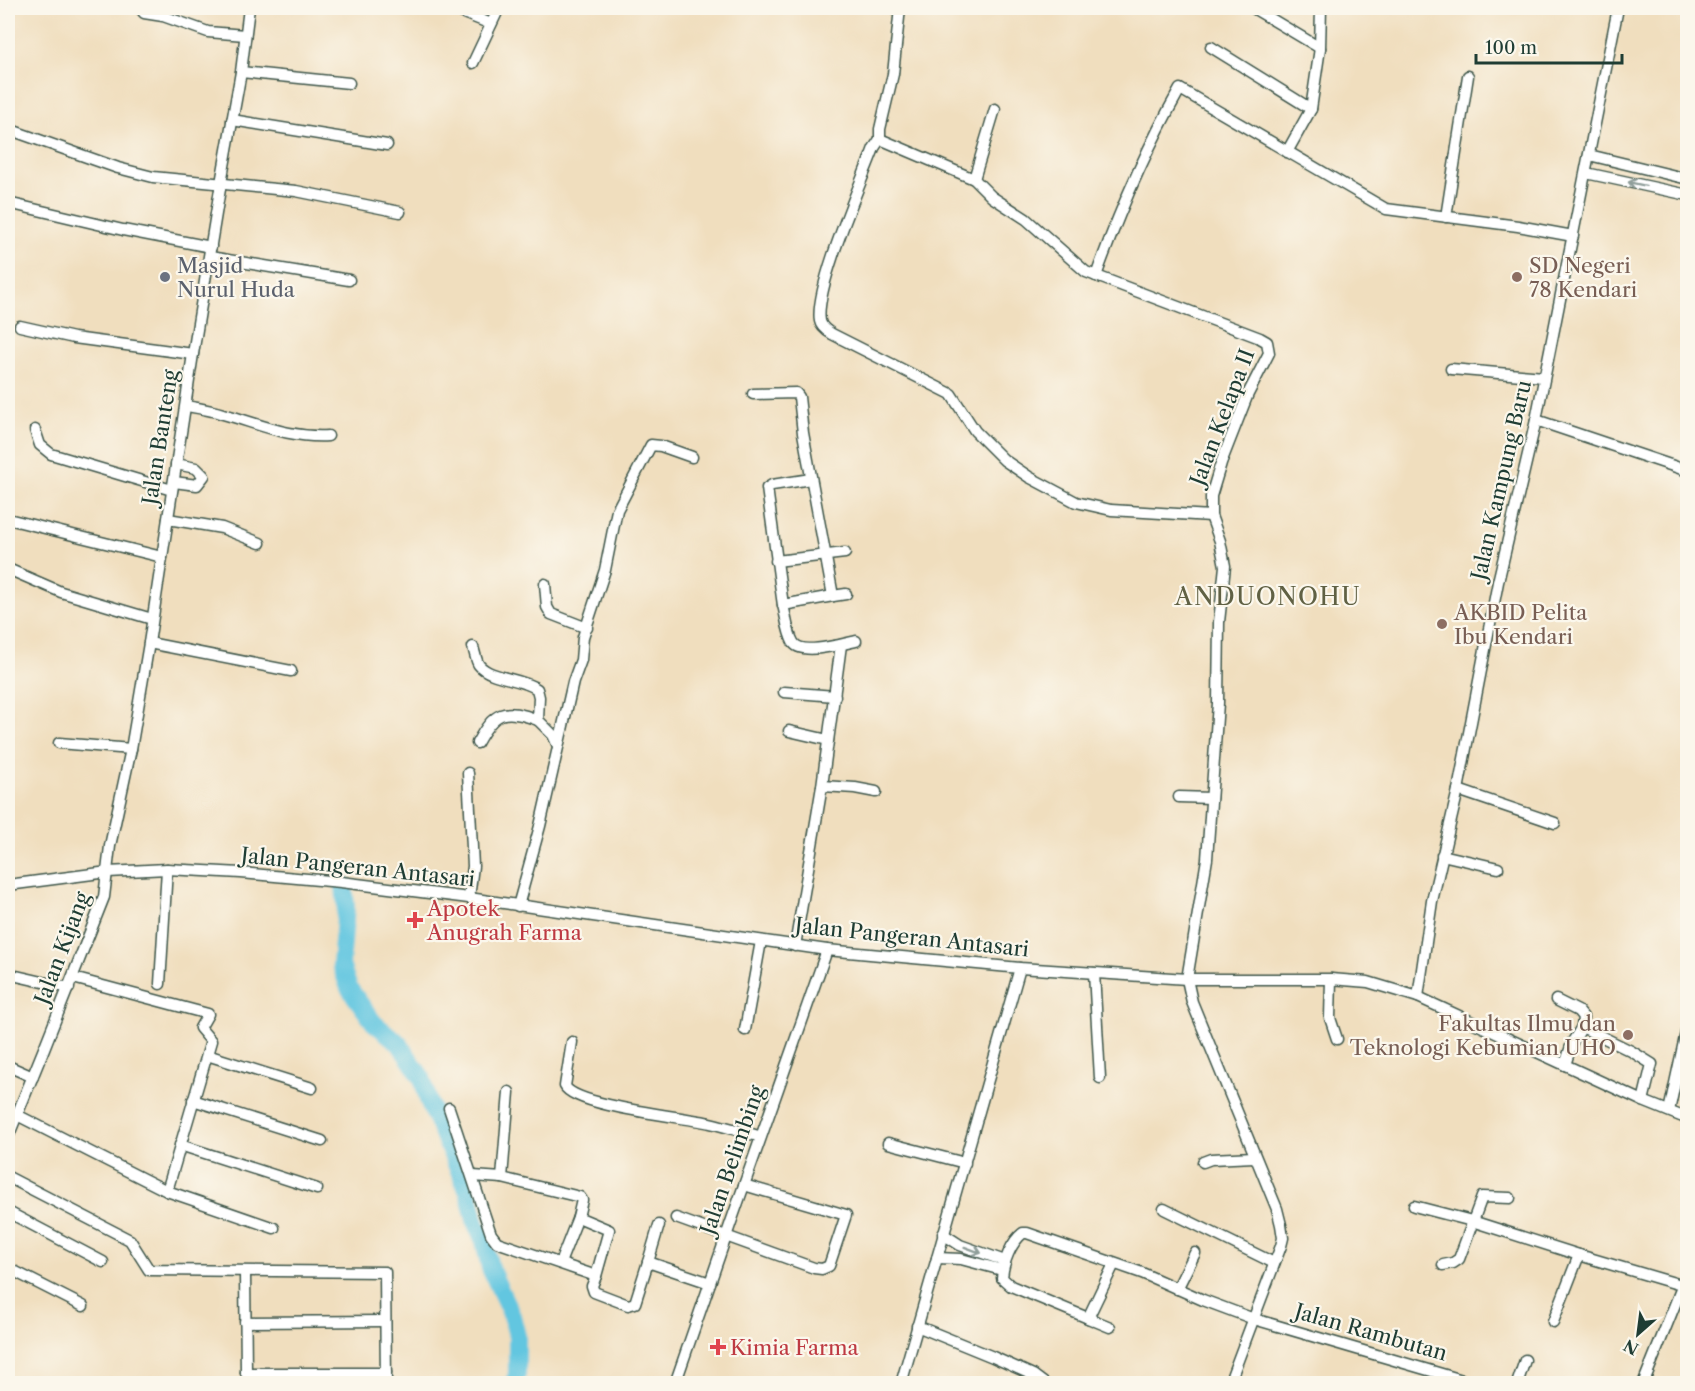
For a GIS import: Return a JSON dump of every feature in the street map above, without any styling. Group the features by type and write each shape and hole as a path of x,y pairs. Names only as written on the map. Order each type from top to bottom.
{"street":[{"path":"140,8 144,13 163,16 208,32 245,35"},
{"name":"Jalan Banteng","path":"108,872 110,846 131,749 149,643 220,183 241,72 249,8"},
{"path":"451,8 492,24"},
{"path":"473,63 500,8"},
{"path":"900,8 893,74 880,139 874,148 830,270 821,302 820,318 823,327 832,334 951,394 975,431 1004,460 1029,477 1076,502 1111,510 1210,516"},
{"path":"1253,8 1320,48"},
{"path":"1287,152 1311,109 1320,48 1322,8"},
{"name":"Jalan Kampung Baru","path":"1418,997 1432,901 1458,790 1498,582 1536,420 1618,8"},
{"path":"1211,46 1311,109"},
{"path":"241,72 350,83"},
{"path":"1446,217 1468,76"},
{"path":"1096,276 1141,161 1180,89 1386,209 1573,236"},
{"path":"974,179 995,109"},
{"path":"232,120 387,144"},
{"path":"8,129 118,168 153,177 296,191 400,212"},
{"name":"Jalan Kelapa II","path":"880,139 974,179 992,197 1026,219 1080,268 1260,338 1267,342 1269,347 1268,357 1248,394 1221,463 1211,496 1210,516 1220,541 1225,566 1220,615 1218,703 1207,859 1187,979"},
{"path":"1589,155 1688,179"},
{"path":"1586,173 1688,195"},
{"path":"8,203 211,252 349,280"},
{"path":"20,326 74,338 193,354"},
{"path":"1451,369 1544,377"},
{"path":"753,394 798,393 824,556 833,596"},
{"path":"186,406 224,414 277,432 310,437 328,436"},
{"path":"1536,420 1688,471"},
{"path":"36,430 40,445 51,454 173,486 197,485 204,476 196,468 176,464"},
{"path":"518,906 540,826 573,682 581,660 583,637 605,570 617,510 649,447 661,446 692,457"},
{"path":"811,479 772,485 767,488 783,605 795,645 807,649 856,641"},
{"path":"8,519 162,557"},
{"path":"168,519 222,528 260,543"},
{"path":"776,561 845,553"},
{"path":"8,569 61,592 152,619"},
{"path":"545,584 547,607 550,614 587,628"},
{"path":"783,605 846,594"},
{"path":"149,643 291,671"},
{"path":"795,946 822,786 841,645"},
{"path":"473,647 477,662 483,669 528,683 537,689 538,720"},
{"path":"784,692 835,696"},
{"path":"477,743 488,723 498,716 523,714 538,720 553,735 558,746"},
{"path":"789,731 828,740"},
{"path":"58,742 131,749"},
{"path":"468,772 473,866 469,898"},
{"path":"822,786 876,792"},
{"path":"1458,790 1555,823"},
{"path":"1179,797 1211,798"},
{"path":"1443,855 1498,868"},
{"path":"160,984 167,869"},
{"name":"Jalan Pangeran Antasari","path":"8,885 108,872 167,869 241,873 341,882 469,898 826,951 1020,968 1187,979 1331,979 1368,982 1418,997 1643,1101 1688,1119"},
{"name":"Jalan Kijang","path":"8,1137 104,897 108,872"},
{"path":"745,1030 761,941"},
{"name":"Jalan Belimbing","path":"675,1383 759,1136 826,951"},
{"path":"901,1383 1020,968"},
{"path":"1094,972 1100,1078"},
{"path":"8,974 71,983 208,1014 200,1028 211,1041 167,1191"},
{"path":"1187,979 1192,1002 1254,1157 1273,1198 1283,1238 1229,1383"},
{"path":"1331,979 1330,1018 1337,1039"},
{"path":"1556,1000 1583,1017 1582,1027 1572,1043 1565,1065"},
{"path":"1669,1111 1688,1023"},
{"path":"1582,1027 1631,1050 1653,1064 1643,1101"},
{"path":"572,1042 565,1086 573,1095 614,1107 711,1123 759,1136"},
{"path":"207,1055 312,1088"},
{"path":"8,1066 33,1077"},
{"path":"502,1178 509,1092"},
{"path":"194,1100 322,1140"},
{"path":"449,1108 494,1239 503,1245 596,1276"},
{"path":"17,1115 167,1191 274,1228"},
{"path":"888,1143 965,1163"},
{"path":"180,1144 317,1189"},
{"path":"1203,1162 1254,1157"},
{"path":"473,1176 502,1178 580,1197 582,1202 578,1217 560,1263"},
{"path":"8,1177 130,1240 149,1270 385,1272 386,1378 246,1373"},
{"path":"676,1218 814,1268 825,1268 830,1263 846,1218 844,1214 744,1185"},
{"path":"1443,1265 1454,1263 1459,1258 1482,1197 1510,1198"},
{"path":"1414,1206 1472,1221 1579,1256 1685,1286"},
{"path":"1164,1209 1274,1263"},
{"path":"8,1212 103,1262"},
{"path":"578,1217 611,1225 592,1288 594,1292 632,1305 635,1304 659,1225"},
{"name":"Jalan Rambutan","path":"1004,1265 1018,1236 1023,1233 1142,1273 1254,1319 1476,1383"},
{"path":"943,1234 960,1245 1004,1265"},
{"path":"1177,1289 1195,1253"},
{"path":"1553,1322 1579,1256"},
{"path":"937,1258 961,1258 1004,1265"},
{"path":"648,1262 710,1283"},
{"path":"1088,1318 1114,1264"},
{"path":"1004,1265 1002,1278 1011,1286 1110,1327"},
{"path":"8,1268 83,1306"},
{"path":"245,1272 246,1373"},
{"path":"1643,1383 1685,1286 1688,1272"},
{"path":"245,1322 385,1321"},
{"path":"917,1326 993,1357 1045,1383"},
{"path":"1517,1383 1524,1360"},
{"path":"246,1373 309,1383"},
{"path":"8,1380 15,1383"}],"waterway":[{"path":"344,885 346,907 341,965 349,988 374,1023 399,1043 422,1078 429,1103 468,1191 490,1268 512,1316 517,1336 517,1374 514,1384"}],"place":[{"name":"Masjid Nurul Huda","path":"165,277"},
{"name":"SD Negeri 78 Kendari","path":"1517,277"},
{"name":"AKBID Pelita Ibu Kendari","path":"1442,624"},
{"name":"Apotek Anugrah Farma","path":"415,920"},
{"name":"Fakultas Ilmu dan Teknologi Kebumian UHO","path":"1628,1035"},
{"name":"Kimia Farma","path":"718,1347"}],"district":[{"name":"ANDUONOHU","path":"1268,596"}]}
